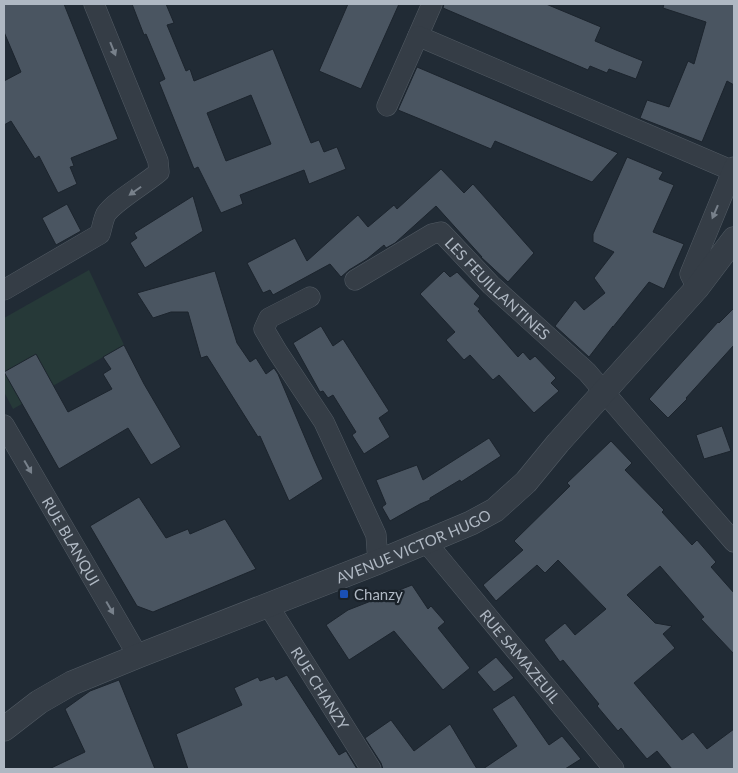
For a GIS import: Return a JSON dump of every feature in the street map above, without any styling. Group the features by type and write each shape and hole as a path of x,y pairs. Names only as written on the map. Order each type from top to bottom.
{"street":[{"path":"4,290 100,234 106,215 111,209 159,172 158,161 94,4"},
{"path":"387,106 432,4"},
{"path":"418,36 733,169 690,274 697,288"},
{"name":"LES FEUILLANTINES","path":"355,280 432,234 440,232 491,285 587,372 604,392"},
{"name":"AVENUE VICTOR HUGO","path":"4,729 34,706 72,684 138,656 378,562 471,523 495,510 526,482 563,437 697,288 734,239"},
{"path":"310,297 269,318 264,329 324,422 376,535 378,562"},
{"path":"604,392 734,542"},
{"name":"RUE BLANQUI","path":"4,425 138,656"},
{"name":"RUE SAMAZEUIL","path":"426,542 614,769"},
{"name":"RUE CHANZY","path":"268,605 371,769"}],"green space":[{"path":"89,270 124,345 13,409 4,392 4,318"}],"building":[{"path":"4,4 64,4 118,139 71,158 74,166 70,167 77,184 58,193 39,156 35,159 11,121 4,125 4,81 21,72 4,32"},
{"path":"132,4 166,4 174,23 167,25 186,71 190,69 194,81 273,49 311,143 319,140 324,152 337,147 346,169 309,184 304,170 240,195 243,204 221,213 198,167 194,169 159,82 165,79 146,34 144,35","holes":["251,95 271,144 226,161 207,113"]},
{"path":"348,4 399,4 361,89 319,71"},
{"path":"444,4 546,4 601,27 595,41 643,61 636,79 609,69 607,73 590,66 588,70 443,8"},
{"path":"664,4 734,4 734,85 727,81 702,142 640,118 647,100 669,107 688,61 694,64 706,22 663,8"},
{"path":"417,67 618,153 592,182 495,141 491,149 398,110"},
{"path":"627,157 663,172 659,179 674,185 653,232 684,244 664,289 649,282 589,357 555,326 575,300 584,310 605,293 594,278 614,252 593,242 593,234"},
{"path":"441,169 464,193 473,184 534,253 508,282 481,257 436,206 395,243 386,248 384,245 341,277 330,264 273,295 270,290 263,293 247,263 295,238 307,261 358,215 368,227 394,205 397,209"},
{"path":"193,196 203,231 145,268 130,243 137,238 134,233"},
{"path":"67,204 81,231 56,245 42,218"},
{"path":"215,271 237,343 250,362 256,358 266,374 274,368 278,374 323,479 289,501 260,436 258,437 207,356 201,358 188,312 171,312 153,318 137,293"},
{"path":"444,271 450,277 457,272 480,296 474,304 480,309 478,311 518,357 523,352 530,360 535,356 556,378 551,383 559,391 534,413 499,375 493,380 470,355 464,360 446,340 455,332 420,294"},
{"path":"734,308 734,345 668,418 649,399 718,322"},
{"path":"321,326 333,346 343,339 389,411 379,418 390,437 364,454 352,435 356,432 333,395 328,398 323,391 320,392 293,343"},
{"path":"124,345 144,384 181,447 151,465 128,428 59,469 4,372 36,354 68,412 112,389 103,374 111,369 103,357"},
{"path":"722,426 731,451 704,459 696,435"},
{"path":"489,438 501,456 461,482 460,480 430,498 430,500 390,521 382,507 386,504 376,480 417,465 423,480"},
{"path":"611,441 632,463 625,470 664,510 662,512 692,545 697,540 716,562 711,567 734,593 734,654 701,619 704,617 660,566 627,595 655,623 672,626 663,634 675,648 634,683 682,740 693,732 707,749 734,729 734,769 672,769 657,751 647,759 621,728 618,731 597,706 599,704 563,660 560,662 544,640 565,623 575,635 606,609 558,560 545,573 537,565 496,601 483,585 523,550 514,541 570,486 567,483"},
{"path":"139,497 166,538 188,529 190,534 225,519 256,569 153,612 137,606 90,526"},
{"path":"412,585 428,609 431,606 445,622 438,628 470,668 443,690 394,631 349,660 326,625 348,610"},
{"path":"496,657 514,678 494,692 477,672"},
{"path":"287,675 339,755 346,751 357,769 188,769 176,734 242,705 234,688 258,677 260,681 274,676 276,680"},
{"path":"119,680 155,769 49,769 85,752 65,709 90,691"},
{"path":"514,695 549,745 562,736 581,759 565,769 483,769 517,746 492,709"},
{"path":"391,720 414,751 450,724 477,769 383,769 365,738"}],"place":[{"name":"Chanzy","path":"344,594"}]}
